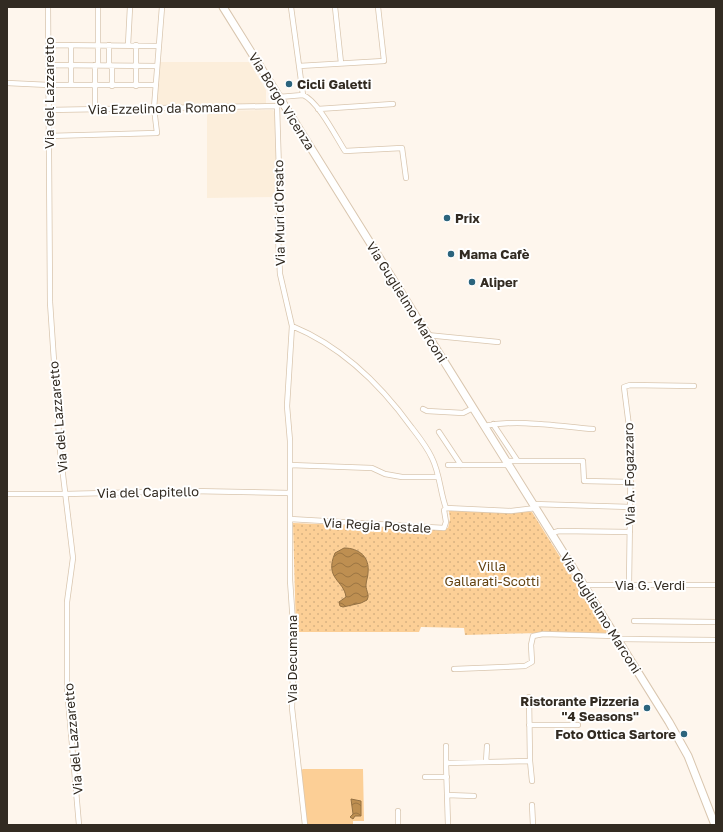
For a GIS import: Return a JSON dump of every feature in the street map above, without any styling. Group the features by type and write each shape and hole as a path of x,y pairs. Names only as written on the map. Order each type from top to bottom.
{"street":[{"name":"Via del Lazzaretto","path":"48,7 48,136 51,202 50,302 65,494 73,558 67,602 67,686 79,825"},
{"path":"95,110 98,7"},
{"path":"128,46 130,7"},
{"path":"48,136 157,133 154,108 162,7"},
{"name":"Via Borgo Vicenza","path":"223,7 279,102 340,195"},
{"path":"291,7 303,95 309,97 345,151 402,148 406,178"},
{"path":"335,7 341,63"},
{"path":"300,66 384,61 378,7"},
{"path":"48,45 158,46"},
{"path":"71,45 71,85"},
{"path":"109,45 112,86"},
{"path":"136,46 136,86"},
{"path":"49,65 157,66"},
{"path":"7,83 95,86 156,85"},
{"name":"Via Ezzelino da Romano","path":"48,110 154,108 279,102 303,95"},
{"name":"Via Muri d'Orsato","path":"279,102 280,204 278,237 280,274 292,326 287,406 290,465"},
{"path":"318,109 393,104"},
{"name":"Via Guglielmo Marconi","path":"340,195 552,533 688,756 716,825"},
{"name":"Via Regia Postale","path":"290,519 444,528 446,522 444,510 446,508 440,493 438,477 432,458 394,403 336,350 312,334 292,326"},
{"path":"427,335 498,342"},
{"name":"Via A. Fogazzaro","path":"629,585 631,442 624,387 630,385 694,386"},
{"path":"423,410 463,413 473,408"},
{"path":"493,424 517,460"},
{"path":"484,426 493,424 521,424 593,429"},
{"path":"439,432 461,465"},
{"path":"448,465 507,463 517,460 583,461 584,481 631,482"},
{"path":"290,465 372,468 385,474 402,477 438,477"},
{"name":"Via Decumana","path":"290,465 290,580 294,638 292,708 305,825"},
{"name":"Via del Capitello","path":"7,494 184,491 290,493"},
{"name":"Via Regia Postale","path":"446,508 511,510 534,506 631,507"},
{"path":"552,533 559,531 630,532"},
{"name":"Via G. Verdi","path":"584,585 716,585"},
{"path":"634,621 716,622"},
{"path":"454,669 525,666 532,662 531,644 533,636 543,634 617,638 714,640"},
{"path":"529,697 530,761 532,781"},
{"path":"529,725 578,725"},
{"path":"446,746 448,825"},
{"path":"486,762 487,746"},
{"path":"446,763 530,761"},
{"path":"425,777 447,777"},
{"path":"447,794 474,796"},
{"path":"532,805 532,825"},
{"path":"398,811 398,825"}],"shaded area":[{"path":"159,62 249,62 266,90 266,104 156,107"},
{"path":"273,110 276,114 278,197 207,198 207,111"}],"green space":[{"name":"Villa Gallarati-Scotti","path":"449,511 532,512 608,634 539,633 465,635 464,628 421,627 419,632 296,632 293,523 439,529 448,528 450,519"},
{"path":"303,769 363,769 364,821 353,821 353,825 307,825 300,771"}],"water":[{"path":"344,548 349,548 359,552 367,562 368,574 366,585 368,596 367,600 361,603 343,607 340,606 339,602 346,597 345,591 333,574 332,562 335,553"},
{"path":"351,799 361,801 361,816 355,816 353,819 350,817 353,814"}],"place":[{"name":"Cicli Galetti","path":"289,84"},
{"name":"Prix","path":"447,218"},
{"name":"Mama Cafè","path":"451,254"},
{"name":"Aliper","path":"472,282"},
{"name":"Ristorante Pizzeria \"4 Seasons\"","path":"647,708"},
{"name":"Foto Ottica Sartore","path":"684,734"}]}
